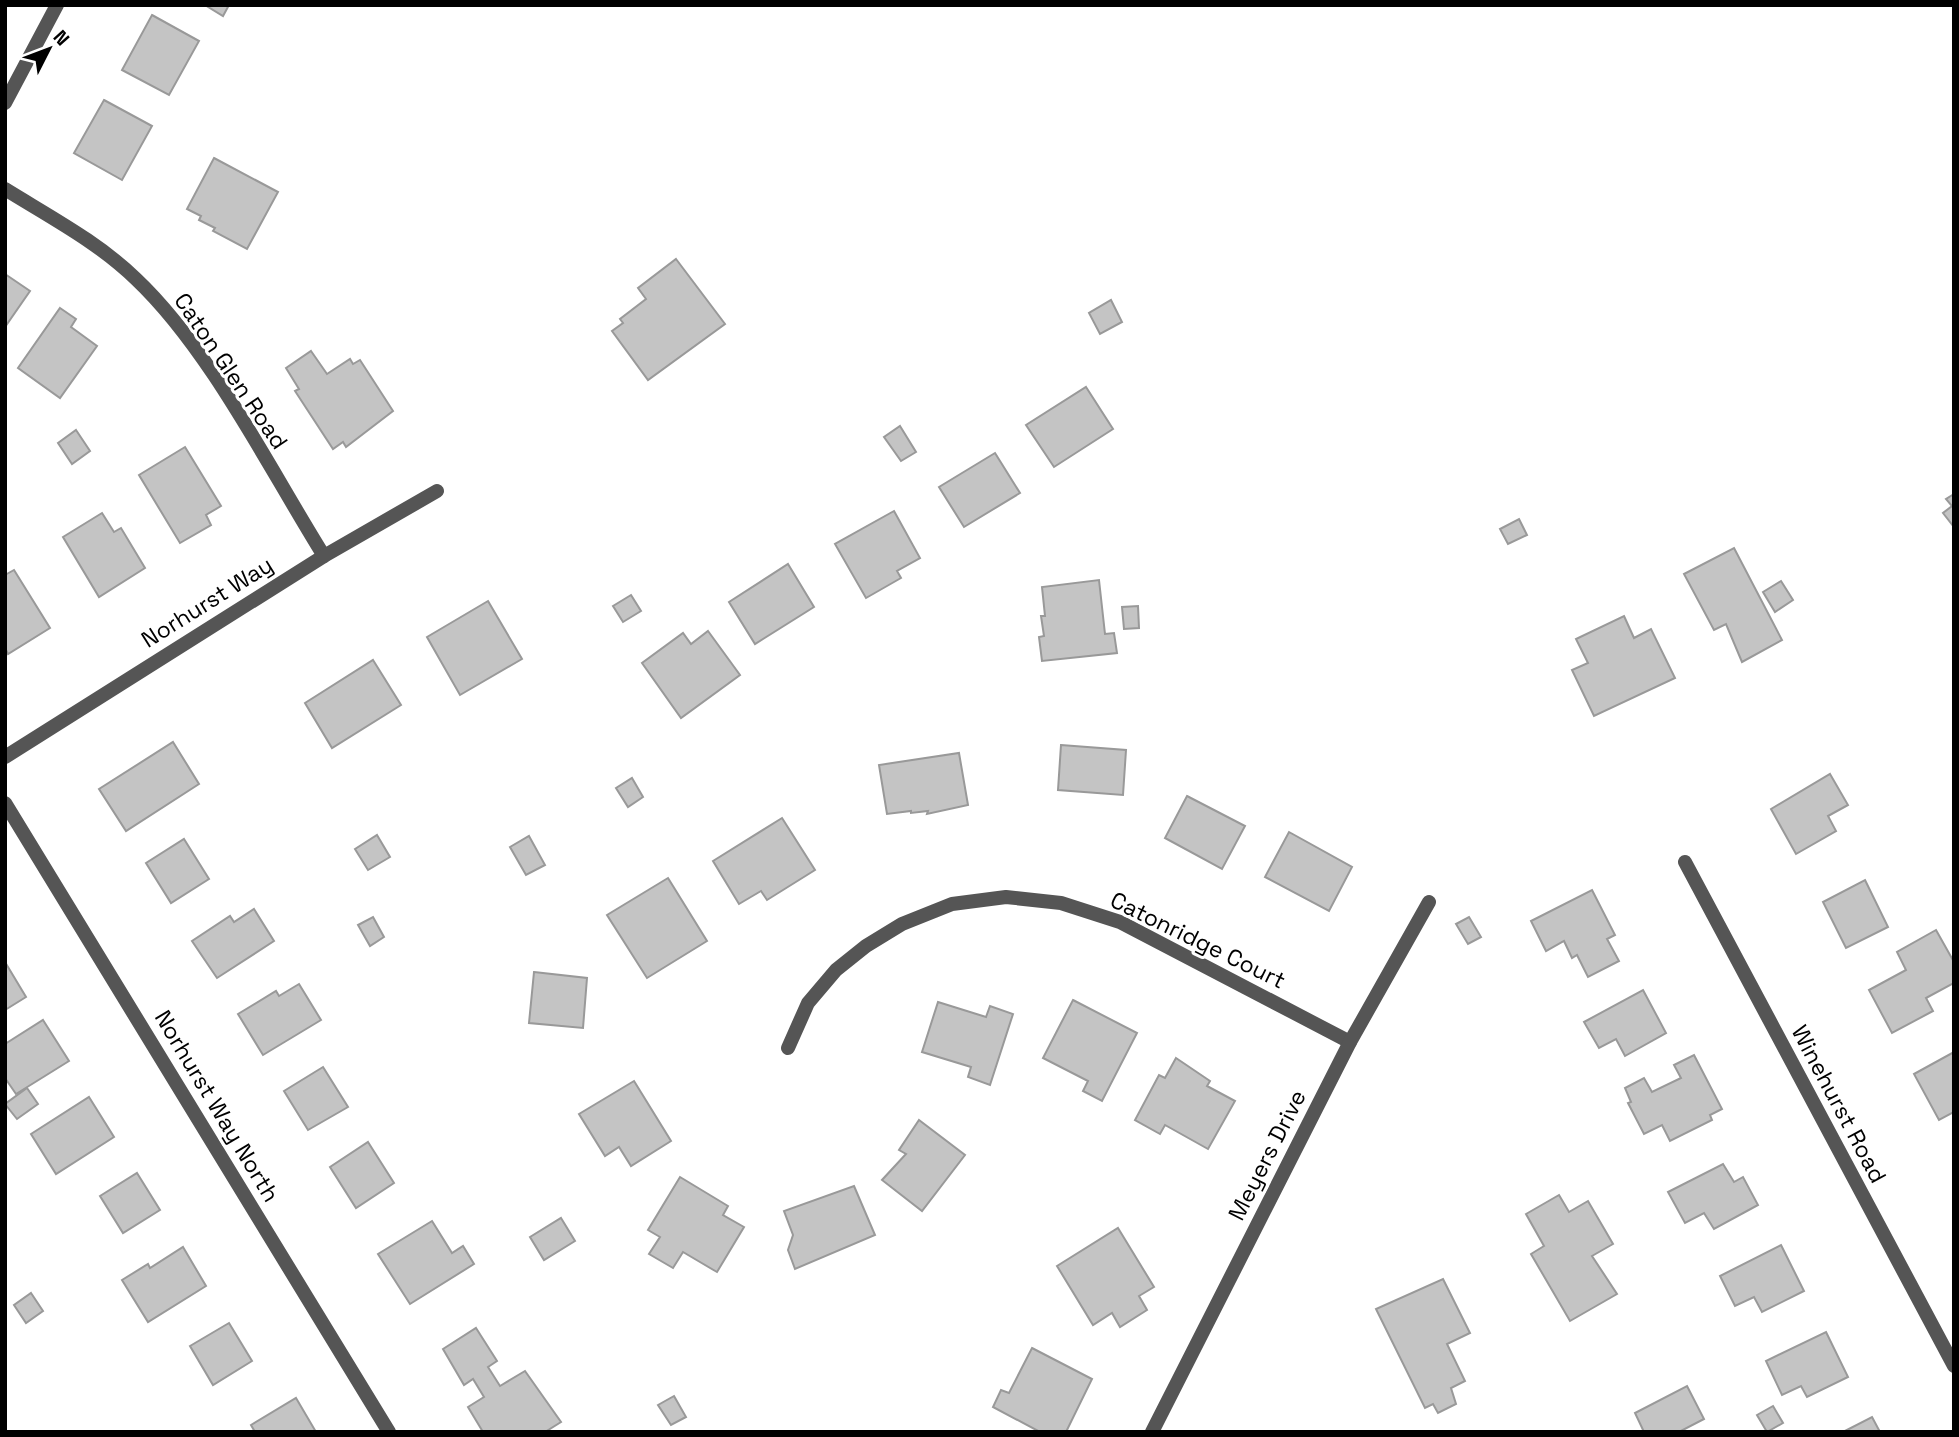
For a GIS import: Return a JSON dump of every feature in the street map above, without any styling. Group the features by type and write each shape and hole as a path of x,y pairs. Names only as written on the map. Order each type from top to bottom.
{"street":[{"path":"5,103 57,5"},
{"name":"Caton Glen Road","path":"5,189 89,241 136,279 177,325 217,382 324,556"},
{"name":"Norhurst Way","path":"5,757 324,556 437,491"},
{"name":"Norhurst Way North","path":"5,803 390,1432"},
{"name":"Winehurst Road","path":"1685,862 1954,1366"},
{"name":"Catonridge Court","path":"788,1048 808,1003 836,970 866,946 902,924 952,905 1006,897 1061,902 1120,922 1350,1042"},
{"name":"Meyers Drive","path":"1152,1432 1350,1042 1429,902"}],"building":[{"path":"205,5 229,5 223,16"},
{"path":"152,15 199,41 169,95 122,70"},
{"path":"104,100 152,126 122,180 74,153"},
{"path":"214,158 278,192 247,249 213,231 215,228 199,220 201,216 187,209"},
{"path":"676,259 725,324 648,380 612,331 623,323 620,319 646,299 638,288"},
{"path":"5,274 30,291 5,327"},
{"path":"1111,300 1122,322 1100,334 1089,313"},
{"path":"60,308 76,319 71,327 97,346 60,398 18,368"},
{"path":"311,351 327,374 350,359 353,364 360,360 393,411 346,447 343,442 333,449 295,391 299,389 286,368"},
{"path":"1086,387 1113,429 1054,467 1026,425"},
{"path":"900,426 916,452 901,461 884,437"},
{"path":"76,430 90,451 72,464 58,443"},
{"path":"185,447 221,506 206,515 211,525 180,543 139,475"},
{"path":"995,453 1020,493 964,527 939,487"},
{"path":"1954,494 1954,527 1943,513 1952,506 1946,499"},
{"path":"894,511 920,558 897,571 901,578 866,598 835,544"},
{"path":"102,513 114,532 121,528 145,568 99,597 63,537"},
{"path":"1519,519 1527,535 1508,544 1500,529"},
{"path":"1734,548 1782,640 1742,662 1726,624 1714,630 1684,574"},
{"path":"788,564 814,607 755,644 729,602"},
{"path":"14,570 50,628 8,654 5,648 5,575"},
{"path":"1099,580 1105,634 1114,633 1117,653 1042,661 1039,637 1044,636 1041,616 1045,616 1042,587"},
{"path":"1781,581 1793,600 1775,612 1763,592"},
{"path":"631,595 641,611 623,622 613,606"},
{"path":"488,601 522,659 460,695 427,637"},
{"path":"1138,606 1139,628 1124,629 1122,607"},
{"path":"1624,616 1634,638 1651,629 1675,678 1594,716 1572,670 1588,663 1576,639"},
{"path":"708,631 740,675 681,718 642,663 683,633 691,644"},
{"path":"373,660 401,705 332,748 305,703"},
{"path":"173,742 199,784 126,831 99,789"},
{"path":"1061,745 1126,750 1123,795 1058,790"},
{"path":"959,753 968,805 927,814 928,811 887,814 879,765"},
{"path":"1830,774 1848,805 1828,816 1836,831 1796,854 1771,809"},
{"path":"632,778 643,797 628,807 616,788"},
{"path":"1187,796 1245,826 1222,869 1165,838"},
{"path":"782,818 815,870 767,900 761,891 739,904 713,861"},
{"path":"1289,832 1352,867 1329,911 1265,877"},
{"path":"377,835 390,857 368,870 355,849"},
{"path":"529,836 545,865 526,875 510,847"},
{"path":"184,839 209,879 171,903 146,863"},
{"path":"668,878 707,941 647,978 607,915"},
{"path":"1865,880 1888,927 1846,948 1823,902"},
{"path":"1592,890 1615,935 1607,939 1619,961 1588,977 1577,955 1572,958 1564,941 1546,951 1531,921"},
{"path":"254,909 274,941 217,978 192,941 230,916 234,922"},
{"path":"373,917 384,937 370,946 358,925"},
{"path":"1469,917 1481,937 1468,944 1456,924"},
{"path":"1936,930 1954,962 1954,983 1926,998 1933,1011 1892,1033 1869,990 1906,970 1897,952"},
{"path":"5,962 26,997 5,1010"},
{"path":"534,972 587,978 583,1028 529,1023"},
{"path":"299,984 321,1020 263,1055 238,1014 276,991 279,996"},
{"path":"1643,990 1666,1033 1625,1056 1616,1039 1599,1048 1584,1022"},
{"path":"1073,1000 1137,1033 1102,1101 1083,1091 1088,1081 1043,1058"},
{"path":"938,1002 986,1017 990,1006 1013,1014 990,1085 968,1077 971,1067 922,1052"},
{"path":"43,1020 69,1061 16,1094 5,1078 5,1044"},
{"path":"1954,1052 1954,1112 1939,1120 1914,1074"},
{"path":"1694,1055 1722,1109 1710,1115 1712,1120 1670,1141 1662,1125 1644,1134 1628,1103 1631,1102 1625,1088 1644,1078 1652,1092 1681,1078 1674,1065"},
{"path":"1176,1058 1210,1081 1207,1086 1235,1101 1208,1149 1165,1125 1160,1134 1135,1120 1159,1075 1165,1078"},
{"path":"323,1067 348,1107 308,1130 284,1091"},
{"path":"634,1081 671,1141 631,1166 619,1147 605,1156 579,1114"},
{"path":"27,1088 38,1104 17,1119 5,1104"},
{"path":"89,1097 114,1137 56,1174 31,1134"},
{"path":"919,1120 965,1155 922,1211 882,1180 906,1154 899,1150"},
{"path":"368,1142 394,1183 356,1208 330,1167"},
{"path":"1723,1164 1734,1182 1743,1177 1758,1205 1714,1229 1704,1213 1685,1223 1668,1192"},
{"path":"137,1173 160,1210 123,1233 100,1196"},
{"path":"680,1177 728,1206 723,1215 744,1227 717,1272 683,1252 673,1268 649,1254 660,1237 648,1230"},
{"path":"854,1186 875,1235 795,1269 788,1250 793,1235 784,1211"},
{"path":"1559,1195 1569,1212 1588,1201 1613,1244 1592,1256 1617,1294 1570,1321 1531,1254 1544,1246 1526,1214"},
{"path":"561,1218 575,1241 544,1260 530,1237"},
{"path":"432,1221 452,1253 463,1246 474,1264 410,1304 378,1254"},
{"path":"1118,1228 1154,1287 1139,1296 1147,1310 1120,1327 1112,1313 1093,1325 1057,1266"},
{"path":"1781,1245 1804,1291 1762,1312 1754,1297 1735,1306 1720,1276"},
{"path":"183,1247 206,1286 148,1322 122,1280 148,1264 150,1268"},
{"path":"1443,1279 1470,1333 1447,1344 1465,1381 1451,1388 1456,1404 1438,1413 1433,1404 1425,1408 1376,1309"},
{"path":"31,1293 43,1311 26,1323 14,1305"},
{"path":"229,1323 252,1361 213,1385 190,1346"},
{"path":"476,1328 497,1361 488,1367 500,1386 525,1371 561,1422 545,1432 483,1432 468,1407 484,1397 473,1379 464,1385 443,1349"},
{"path":"1826,1332 1848,1377 1807,1397 1801,1386 1782,1395 1766,1361"},
{"path":"1032,1348 1092,1379 1066,1432 1040,1432 993,1407 1001,1390 1009,1393"},
{"path":"1687,1386 1704,1419 1679,1432 1644,1432 1635,1413"},
{"path":"674,1396 686,1417 671,1425 658,1405"},
{"path":"296,1398 316,1432 255,1432 251,1425"},
{"path":"1773,1406 1783,1423 1767,1432 1757,1415"},
{"path":"1872,1417 1880,1432 1843,1432"}]}
